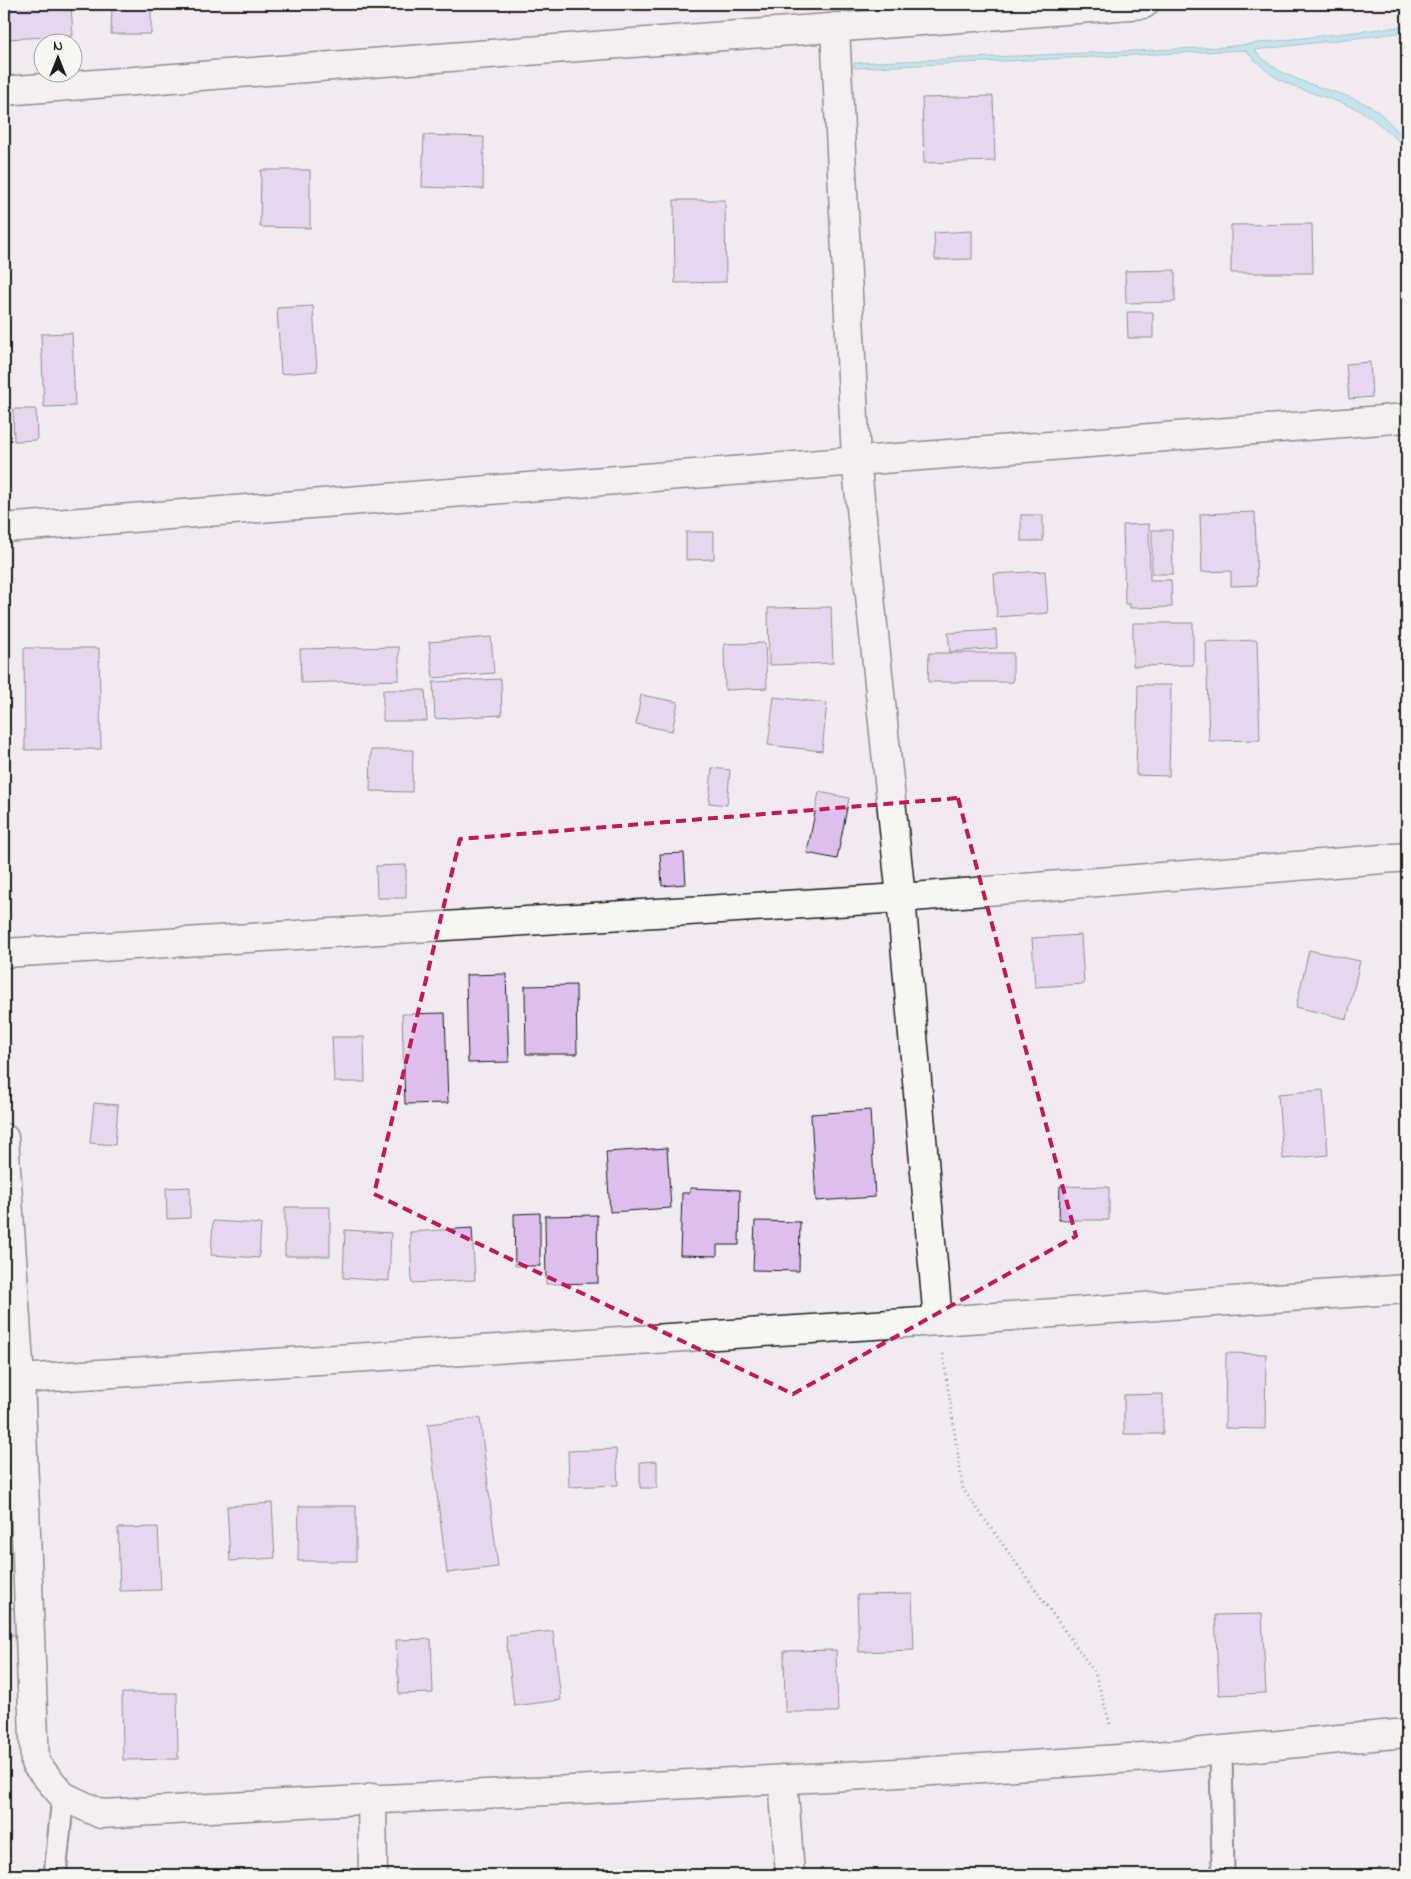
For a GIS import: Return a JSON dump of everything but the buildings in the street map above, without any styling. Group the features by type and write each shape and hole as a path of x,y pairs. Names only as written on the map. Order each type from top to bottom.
{"street":[{"path":"4,91 1144,4"},
{"path":"835,27 856,459 901,898 938,1321"},
{"path":"4,528 856,459 1407,418"},
{"path":"4,953 901,898 1407,857"},
{"path":"4,1138 12,1380 36,1763 63,1796 101,1814 372,1798 783,1779 1121,1758 1407,1733"},
{"path":"12,1380 1407,1289"},
{"path":"783,1779 790,1875"},
{"path":"372,1798 373,1875"}],"lane":[{"path":"1220,1749 1223,1875"},
{"path":"55,1875 63,1796"}],"path":[{"path":"938,1321 963,1489 1095,1673 1121,1758"}],"highlighted area":[{"path":"958,798 1076,1236 793,1394 374,1194 460,839"}],"water":[{"path":"1407,26 1407,32 1254,50 1266,62 1294,78 1370,106 1380,113 1407,140 1407,147 1361,111 1293,86 1273,76 1245,50 854,68 854,63 1224,47"}]}
